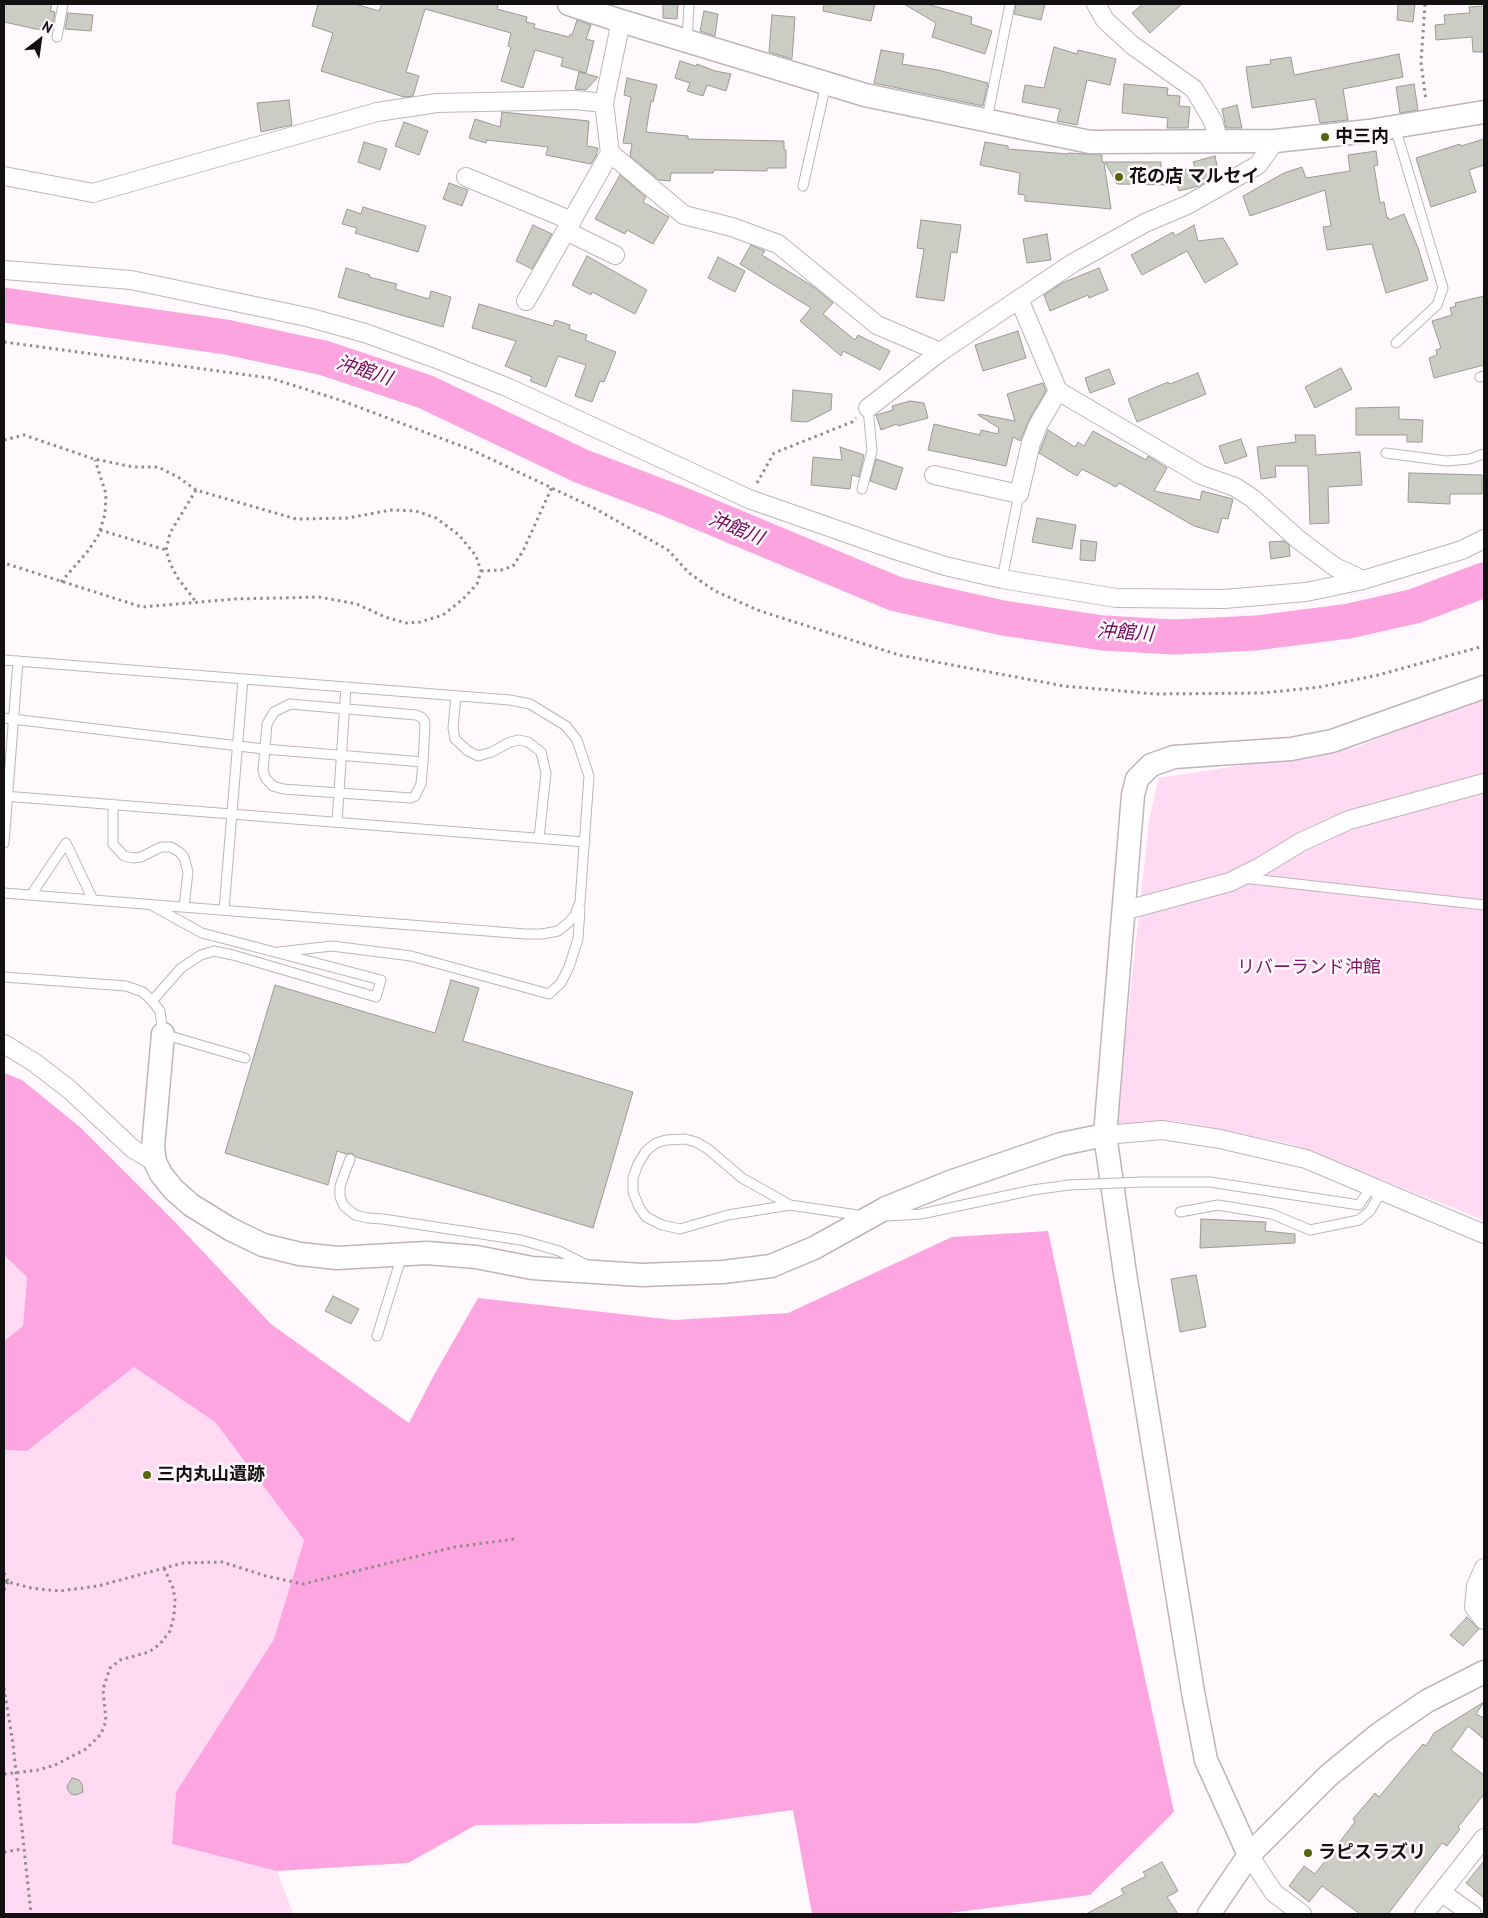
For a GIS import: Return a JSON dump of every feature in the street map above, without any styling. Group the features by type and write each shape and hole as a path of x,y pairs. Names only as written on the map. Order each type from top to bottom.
{"street":[{"path":"569,4 687,42 865,95 1090,142 1275,142 1369,132 1484,112"},
{"path":"1096,4 1105,20 1132,45 1194,90 1213,121 1219,142"},
{"path":"526,301 610,153 604,103 621,21"},
{"path":"4,176 93,193 377,112 437,103 575,100 604,103"},
{"path":"868,408 940,352 1073,263 1145,223 1187,205 1258,165 1275,142"},
{"path":"610,153 684,215 732,227 778,244 877,325 940,352"},
{"path":"466,177 569,226 615,256"},
{"path":"4,270 131,280 307,317 365,333 509,388 748,499 945,566 1002,579 1116,598 1214,599 1306,592 1363,580 1462,550 1484,540"},
{"path":"1019,298 1058,391 1201,474 1235,487 1252,498 1299,540 1335,567 1363,580"},
{"path":"934,475 1019,494 1038,424 1058,391"},
{"path":"1302,1914 1274,1893 1249,1856 1206,1760 1193,1692 1126,1280 1105,1135 1132,794 1137,779 1151,765 1174,757 1292,748 1332,740 1484,687"},
{"path":"1123,911 1230,882 1260,867 1301,842 1349,820 1484,783"},
{"path":"163,1034 153,1147 155,1162 161,1174 173,1189 191,1204 230,1229 263,1245 300,1254 337,1258 427,1253 476,1257 532,1268 642,1275 723,1272 771,1266 814,1248 886,1208 950,1182 1061,1144 1105,1135 1162,1130 1220,1139 1306,1159 1484,1234"},
{"path":"4,1044 42,1068 70,1090 133,1148 155,1162"},
{"path":"1484,1568 1476,1586 1474,1607 1484,1620"},
{"path":"1209,1914 1249,1856 1328,1776 1379,1734 1427,1701 1484,1672"},
{"path":"1424,1914 1484,1838"},
{"path":"1442,1892 1472,1914"}],"lane":[{"path":"57,37 63,4"},
{"path":"687,42 689,4"},
{"path":"987,122 1010,4"},
{"path":"803,186 826,84"},
{"path":"1395,127 1443,288 1437,305 1396,344"},
{"path":"862,489 872,451 868,408"},
{"path":"1386,453 1447,461 1469,459 1484,454"},
{"path":"1002,579 1019,494"},
{"path":"4,660 510,700 530,704 566,726 577,740 589,776 578,939 569,967 561,983 549,994 411,956 332,946 274,952"},
{"path":"4,843 6,796 18,661"},
{"path":"224,910 244,679"},
{"path":"337,822 346,687"},
{"path":"456,696 453,728 455,739 468,751 478,756 519,740 528,742 541,752 546,773 539,838"},
{"path":"290,704 345,709 416,714 421,716 426,725 419,791 415,796 411,798 283,789 274,786 266,779 263,771 264,749 267,724 274,712 290,704"},
{"path":"4,718 264,749 423,762"},
{"path":"6,796 585,842"},
{"path":"113,804 113,844 124,856 141,857 161,847 171,847 184,857 188,872 184,907"},
{"path":"31,895 66,843 93,900"},
{"path":"1239,878 1484,905"},
{"path":"4,893 524,934 542,934 558,930 575,915 580,902"},
{"path":"150,905 202,933 381,980 376,997 214,951 201,955 181,968 152,1001"},
{"path":"4,977 126,986 143,992 160,1011 163,1034 245,1058"},
{"path":"790,1205 742,1178 708,1149 696,1142 685,1139 666,1140 656,1143 646,1151 638,1164 633,1178 633,1192 639,1208 646,1217 662,1225 680,1230 728,1215 790,1205 870,1217 921,1214 1033,1190 1069,1185 1210,1182 1359,1205 1376,1190"},
{"path":"350,1159 340,1186 340,1196 344,1206 355,1215 521,1240 567,1255 601,1273"},
{"path":"1180,1212 1218,1205 1272,1214 1310,1230 1359,1220 1370,1211 1376,1190"},
{"path":"377,1336 403,1255"}],"path":[{"path":"1424,4 1421,62 1429,121"},
{"path":"4,342 270,378 340,400 472,450 594,508 668,550 689,573 715,591 760,611 899,655 1064,686 1156,694 1263,693 1320,687 1484,646"},
{"path":"748,499 774,453 852,422 868,408"},
{"path":"4,440 24,436 94,459 134,467 158,467 178,477 196,490 296,519 348,518 391,510 416,511 436,518 459,535 476,556 481,571 477,584 463,599 443,615 420,622 406,623 385,617 356,604 319,597 235,599 142,607 4,563"},
{"path":"60,582 88,551 98,536 105,514 106,494 94,459"},
{"path":"481,571 501,570 513,566 523,552 552,487"},
{"path":"196,490 170,533 166,550 177,577 196,602"},
{"path":"100,530 166,550"},
{"path":"6,1581 31,1588 58,1591 98,1586 183,1563 222,1562 266,1576 303,1584 455,1547 514,1539"},
{"path":"4,1774 38,1770 69,1758 86,1749 101,1734 106,1721 103,1689 110,1668 120,1660 149,1652 160,1644 170,1631 174,1616 175,1599 173,1588 164,1568"},
{"path":"4,1573 6,1581 4,1590"},
{"path":"4,1688 13,1744 30,1914"},
{"path":"4,1852 23,1849"}],"green space":[{"name":"リバーランド沖館","path":"1484,697 1484,1220 1291,1144 1178,1121 1116,1126 1149,821 1159,778 1354,748"},
{"path":"4,1255 27,1277 23,1326 4,1341"},
{"path":"134,1367 215,1422 304,1540 274,1639 176,1792 172,1844 277,1871 293,1914 4,1914 4,1450 27,1451"}],"shaded area":[{"path":"4,1073 22,1080 80,1127 176,1223 271,1324 409,1423 478,1298 674,1320 788,1313 952,1237 1048,1231 1174,1812 1090,1895 942,1914 812,1914 793,1810 696,1823 476,1825 408,1863 277,1871 172,1844 176,1792 274,1639 304,1540 215,1422 134,1367 27,1451 4,1450 4,1341 23,1326 27,1277 4,1255"}],"building":[{"path":"4,4 52,4 50,11 55,12 52,28 46,27 45,31 4,22"},
{"path":"318,4 355,4 379,11 382,4 498,4 497,9 527,17 526,22 535,24 534,28 569,37 570,34 572,35 577,20 591,25 586,39 594,41 586,73 561,66 563,58 535,50 523,88 501,81 511,47 508,46 511,33 425,9 406,72 419,76 413,96 404,97 321,71 333,33 312,26"},
{"path":"663,4 678,4 677,19 663,18"},
{"path":"824,4 875,4 871,21 823,11"},
{"path":"904,4 927,4 972,17 971,24 992,31 985,54 932,37 936,23"},
{"path":"1016,4 1045,4 1041,20 1014,14"},
{"path":"1143,4 1182,4 1150,33 1132,13"},
{"path":"1398,4 1415,4 1413,22 1397,20"},
{"path":"1484,6 1484,52 1473,52 1472,37 1436,40 1435,25 1445,24 1444,15 1470,13 1469,7"},
{"path":"704,11 718,14 715,36 700,31"},
{"path":"68,13 93,15 91,31 65,29"},
{"path":"772,15 795,17 792,59 769,52"},
{"path":"1054,47 1077,54 1078,50 1116,59 1110,85 1087,80 1077,125 1057,121 1060,109 1022,102 1025,85 1044,88"},
{"path":"881,50 904,54 902,64 938,70 988,83 983,106 874,83"},
{"path":"1399,54 1403,77 1343,89 1348,120 1320,123 1315,99 1252,108 1246,67 1271,64 1270,60 1291,57 1294,75"},
{"path":"680,61 731,74 726,91 707,85 703,96 687,91 690,83 675,78"},
{"path":"579,72 598,77 586,90 575,89"},
{"path":"627,78 657,85 653,102 651,101 646,132 688,136 688,139 784,141 786,168 767,168 767,171 714,170 713,173 671,173 670,181 659,180 630,156 632,144 623,143 631,97 624,95"},
{"path":"1124,84 1168,88 1167,95 1180,96 1179,106 1190,107 1188,128 1167,128 1168,118 1122,113"},
{"path":"1414,84 1418,110 1400,113 1396,87"},
{"path":"289,100 292,125 261,132 257,103"},
{"path":"1237,105 1242,128 1226,128 1222,109"},
{"path":"502,112 589,121 587,146 598,148 596,156 591,164 546,155 548,147 487,140 486,143 469,138 475,119 500,127"},
{"path":"404,122 428,131 419,155 395,146"},
{"path":"1484,139 1484,165 1469,170 1476,192 1431,207 1416,158 1460,144 1461,146"},
{"path":"364,142 387,149 380,170 358,162"},
{"path":"985,142 1008,146 1008,149 1102,155 1111,209 1025,201 1025,195 1018,194 1020,173 980,165"},
{"path":"1376,151 1378,165 1374,166 1380,203 1384,202 1389,220 1404,214 1418,248 1428,280 1386,293 1372,244 1327,250 1323,227 1331,226 1325,190 1250,216 1243,196 1284,173 1302,167 1306,178 1350,171 1348,155"},
{"path":"1215,156 1219,175 1199,186 1179,191 1177,185 1117,184 1105,162 1161,162 1161,175 1195,167 1193,162"},
{"path":"620,175 646,197 643,202 669,217 653,244 627,230 625,234 595,219"},
{"path":"449,183 468,190 462,206 443,199"},
{"path":"363,207 426,226 418,252 355,233 357,228 342,224 347,209 361,214"},
{"path":"921,220 961,225 957,253 951,252 944,301 916,297 924,249 917,248"},
{"path":"533,225 552,234 532,269 516,261"},
{"path":"1194,225 1198,241 1223,238 1238,264 1205,283 1187,251 1142,275 1131,255 1173,232 1175,236"},
{"path":"1047,234 1051,260 1027,263 1023,239"},
{"path":"751,245 765,251 762,255 814,287 833,303 823,314 855,340 858,335 890,351 880,370 843,351 841,356 800,321 811,308 740,264"},
{"path":"587,256 647,290 635,314 592,292 591,295 572,285"},
{"path":"718,257 745,271 735,292 708,278"},
{"path":"346,268 370,275 369,277 397,284 395,289 429,299 431,291 451,297 443,327 338,297"},
{"path":"1099,268 1108,290 1089,298 1088,295 1050,311 1044,295 1062,283"},
{"path":"1484,296 1484,365 1434,378 1429,358 1437,355 1436,350 1441,348 1432,321 1452,315 1450,308 1456,306 1455,303"},
{"path":"479,304 553,326 555,320 570,325 569,329 587,335 585,340 616,352 604,382 600,381 592,402 575,396 586,365 558,356 546,387 530,381 532,377 505,366 516,341 472,328"},
{"path":"1018,331 1026,358 983,371 975,345"},
{"path":"1341,368 1352,389 1315,408 1305,387"},
{"path":"1109,369 1115,384 1090,393 1085,378"},
{"path":"1198,373 1206,394 1137,422 1128,399 1168,382 1170,384"},
{"path":"1043,383 1046,391 1029,420 1020,441 1013,437 1006,466 928,450 934,424 980,435 981,430 998,434 999,428 978,415 1015,421 1007,394"},
{"path":"793,390 832,394 831,410 807,422 791,421"},
{"path":"910,401 924,403 928,418 898,426 897,424 881,430 876,415 893,410 892,406"},
{"path":"1399,407 1399,419 1423,420 1422,442 1407,442 1407,435 1356,435 1356,408"},
{"path":"1048,430 1075,447 1078,442 1084,446 1093,431 1146,460 1148,456 1167,468 1154,491 1200,500 1202,491 1233,499 1228,519 1222,518 1218,533 1194,526 1119,483 1116,487 1082,469 1077,476 1039,453"},
{"path":"1295,435 1315,435 1316,455 1360,452 1362,485 1328,487 1329,523 1310,524 1308,466 1275,466 1276,477 1261,479 1257,447 1296,442"},
{"path":"1241,439 1247,456 1225,464 1219,446"},
{"path":"840,447 864,455 859,477 852,475 850,489 811,485 813,457 842,460"},
{"path":"876,459 903,468 896,490 870,481"},
{"path":"1409,473 1482,475 1482,494 1450,494 1450,504 1408,502"},
{"path":"1037,518 1076,525 1072,549 1032,542"},
{"path":"1081,540 1097,542 1095,561 1080,560"},
{"path":"1284,541 1289,545 1290,556 1271,559 1269,542"},
{"path":"451,980 479,988 463,1041 633,1092 593,1228 356,1157 352,1153 346,1154 337,1151 328,1185 225,1153 275,985 435,1033"},
{"path":"1201,1219 1266,1222 1265,1231 1295,1234 1295,1243 1200,1248"},
{"path":"1196,1275 1206,1327 1180,1332 1171,1279"},
{"path":"333,1296 359,1309 351,1324 325,1311"},
{"path":"1467,1617 1479,1629 1463,1646 1450,1635"},
{"path":"1484,1702 1476,1714 1484,1718 1484,1739 1468,1726 1451,1750 1484,1775 1484,1794 1458,1827 1460,1829 1447,1846 1442,1843 1388,1914 1360,1914 1322,1886 1309,1902 1289,1886 1304,1866 1315,1874 1355,1822 1353,1819 1375,1793 1379,1797 1423,1744 1426,1746 1434,1733"},
{"path":"72,1778 79,1780 82,1784 83,1792 76,1795 71,1794 67,1786"},
{"path":"1484,1861 1484,1898 1466,1883"},
{"path":"1162,1862 1178,1891 1167,1897 1178,1914 1086,1914 1124,1894 1121,1889 1146,1876 1143,1872"}],"waterway":[{"name":"沖館川","path":"4,305 226,337 324,358 426,392 581,466 673,501 896,594 1003,618 1103,633 1174,637 1256,633 1349,621 1415,606 1484,580"}],"place":[{"name":"中三内","path":"1325,137"},
{"name":"花の店 マルセイ","path":"1119,177"},
{"name":"三内丸山遺跡","path":"147,1475"},
{"name":"ラピスラズリ","path":"1308,1853"}]}
